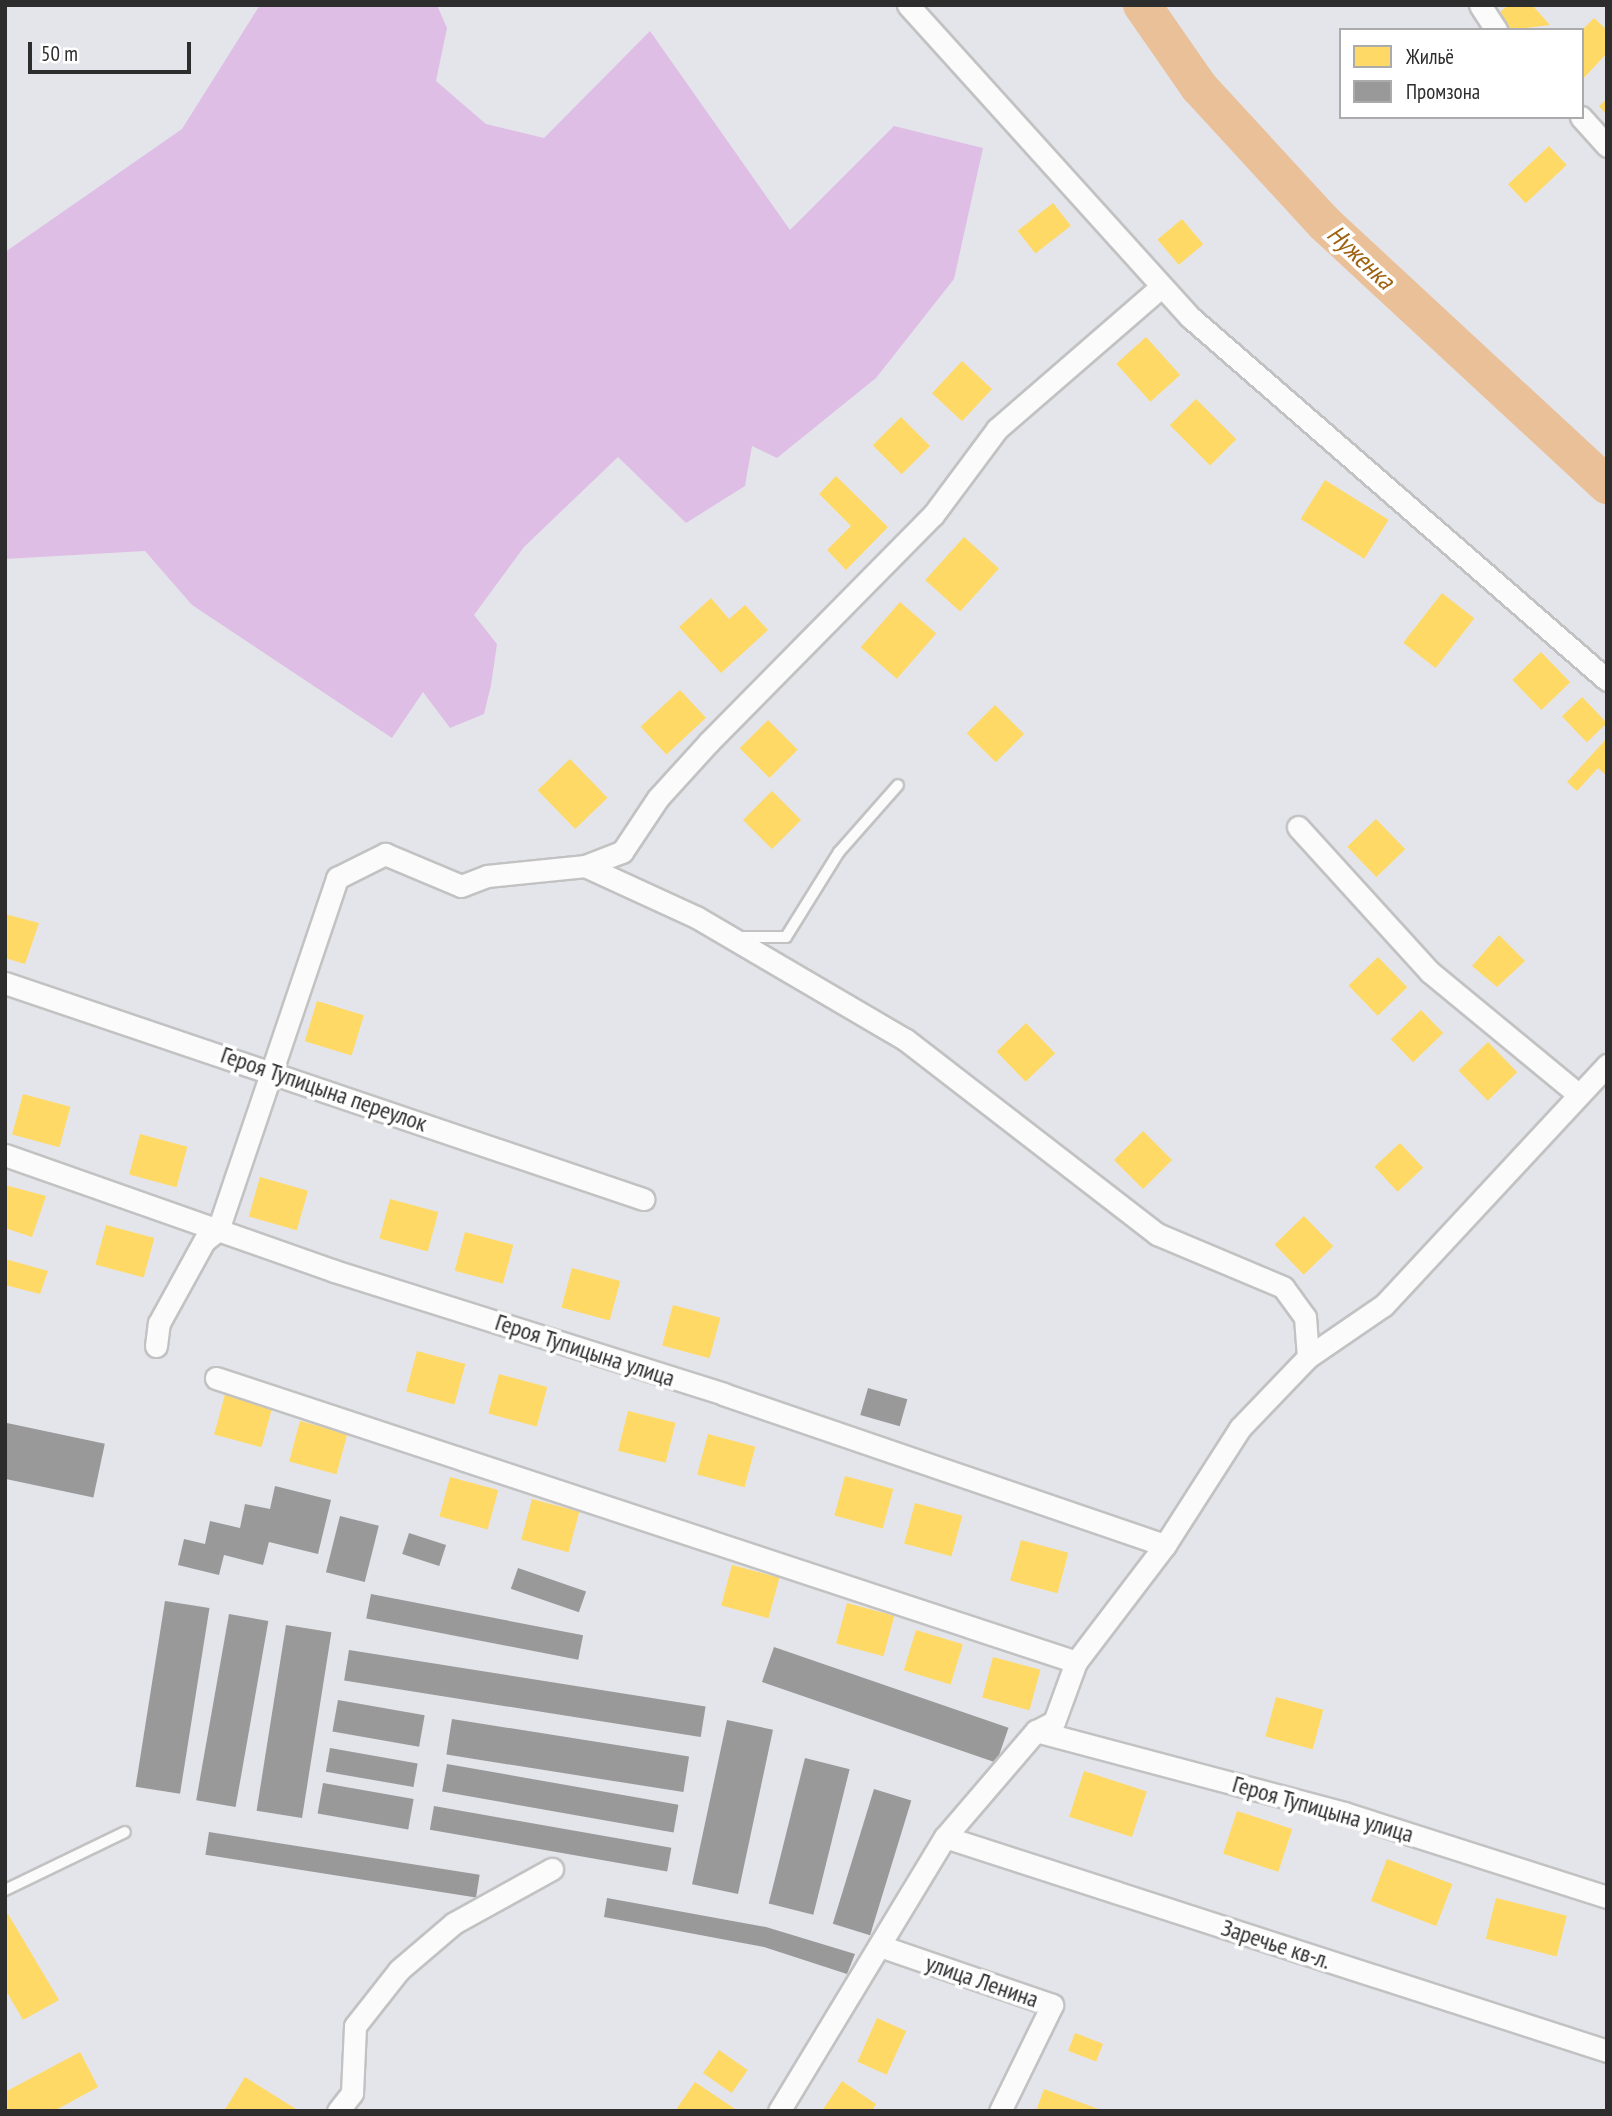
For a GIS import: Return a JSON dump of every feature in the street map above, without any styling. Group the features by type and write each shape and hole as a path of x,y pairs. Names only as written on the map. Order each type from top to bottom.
{"street":[{"path":"908,5 1161,287 1398,503 1607,680"},
{"path":"1480,5 1495,28"},
{"path":"1583,119 1607,146"},
{"path":"156,1346 159,1323 204,1241 218,1230 275,1071 337,878 385,854 461,886 487,876 585,866 622,852 658,798 709,742 933,515 997,429 1161,287"},
{"path":"1298,827 1430,972 1578,1094"},
{"path":"585,866 733,937 906,1040 1157,1234 1283,1287 1305,1317 1308,1357"},
{"name":"Героя Тупицына переулок","path":"5,983 275,1071 642,1199"},
{"path":"779,2111 945,1837 1036,1731 1054,1722 1063,1707 1076,1662 1165,1545 1240,1428 1308,1357 1384,1305 1607,1065"},
{"name":"Героя Тупицына улица","path":"5,1155 218,1230 1165,1545"},
{"path":"216,1378 1076,1662"},
{"name":"Героя Тупицына улица","path":"1036,1731 1344,1813 1607,1897"},
{"name":"Заречье кв-л.","path":"945,1837 1607,2050"},
{"path":"338,2111 352,2093 355,2026 400,1970 454,1923 552,1869"},
{"name":"улица Ленина","path":"880,1946 1052,2004 1000,2111"}],"lane":[{"path":"733,937 786,937 839,852 898,785"},
{"path":"5,1890 125,1832"}],"shaded area":[{"path":"260,5 437,5 447,28 436,81 486,124 544,138 650,31 790,230 894,126 983,148 954,279 876,378 777,458 752,446 745,486 686,523 618,457 524,547 474,615 497,644 491,685 484,714 450,728 423,692 392,738 192,605 145,551 5,559 5,252 182,129"}],"building: Жильё":[{"path":"1508,5 1532,5 1550,25 1508,28 1497,15"},
{"path":"1594,18 1607,30 1607,53 1584,78 1584,28"},
{"path":"1607,99 1607,115 1599,106"},
{"path":"1549,146 1567,165 1526,203 1508,184"},
{"path":"1053,203 1071,226 1035,254 1018,231"},
{"path":"1182,219 1203,244 1179,265 1157,240"},
{"path":"1146,337 1180,375 1150,402 1116,364"},
{"path":"962,361 992,389 962,421 932,393"},
{"path":"1196,399 1236,439 1210,465 1170,425"},
{"path":"901,417 930,446 902,474 873,445"},
{"path":"836,476 888,527 846,570 827,550 851,526 819,494"},
{"path":"1325,480 1389,520 1364,559 1301,519"},
{"path":"964,537 999,568 960,612 925,580"},
{"path":"1442,593 1474,618 1436,668 1403,643"},
{"path":"711,598 729,619 745,605 768,630 721,673 679,627"},
{"path":"900,602 936,633 897,679 861,647"},
{"path":"1541,652 1570,682 1541,710 1512,680"},
{"path":"680,690 706,718 666,755 641,727"},
{"path":"1582,697 1607,723 1587,742 1562,716"},
{"path":"995,705 1024,734 996,762 967,733"},
{"path":"768,720 798,750 769,778 740,748"},
{"path":"1607,738 1607,776 1598,768 1577,791 1567,782"},
{"path":"570,759 608,798 575,829 538,790"},
{"path":"772,791 801,820 772,849 743,820"},
{"path":"1376,819 1405,849 1376,877 1347,847"},
{"path":"5,914 39,923 25,964 5,958"},
{"path":"1499,935 1525,961 1497,987 1472,966"},
{"path":"1378,957 1407,987 1378,1016 1349,985"},
{"path":"317,1001 364,1015 352,1055 305,1041"},
{"path":"1421,1010 1443,1033 1413,1062 1391,1039"},
{"path":"1026,1023 1055,1053 1026,1082 997,1051"},
{"path":"1488,1042 1517,1072 1488,1101 1459,1070"},
{"path":"23,1094 70,1107 59,1147 12,1135"},
{"path":"1143,1131 1172,1160 1143,1189 1114,1160"},
{"path":"140,1134 187,1147 176,1187 129,1175"},
{"path":"1400,1143 1423,1168 1398,1192 1374,1167"},
{"path":"260,1177 308,1191 297,1230 249,1216"},
{"path":"5,1185 46,1196 32,1237 5,1228"},
{"path":"390,1199 438,1212 428,1252 379,1239"},
{"path":"1304,1216 1333,1246 1304,1275 1275,1244"},
{"path":"106,1225 154,1238 144,1278 95,1265"},
{"path":"465,1232 513,1245 503,1284 455,1271"},
{"path":"5,1259 48,1271 40,1294 5,1285"},
{"path":"572,1268 620,1281 610,1321 561,1308"},
{"path":"673,1305 720,1318 709,1358 662,1346"},
{"path":"417,1351 465,1364 454,1405 406,1392"},
{"path":"499,1374 547,1387 537,1427 488,1414"},
{"path":"225,1394 272,1407 261,1447 214,1435"},
{"path":"628,1411 676,1423 666,1463 618,1451"},
{"path":"300,1421 347,1434 336,1474 289,1462"},
{"path":"708,1434 755,1447 744,1487 697,1475"},
{"path":"845,1476 893,1489 883,1529 834,1516"},
{"path":"450,1477 498,1490 488,1530 439,1517"},
{"path":"532,1499 579,1512 568,1552 521,1540"},
{"path":"915,1503 962,1516 951,1556 904,1544"},
{"path":"1021,1540 1068,1553 1057,1593 1010,1581"},
{"path":"732,1565 779,1578 768,1618 721,1606"},
{"path":"847,1603 894,1616 883,1656 836,1644"},
{"path":"916,1630 963,1644 951,1684 904,1670"},
{"path":"993,1657 1040,1670 1029,1710 982,1698"},
{"path":"1276,1697 1323,1710 1313,1749 1265,1737"},
{"path":"1084,1771 1147,1791 1132,1837 1069,1817"},
{"path":"1237,1811 1292,1829 1278,1872 1223,1854"},
{"path":"1387,1859 1452,1884 1436,1926 1371,1901"},
{"path":"1496,1898 1567,1916 1557,1956 1486,1939"},
{"path":"5,1909 59,2000 23,2020 5,1989"},
{"path":"877,2018 906,2031 887,2075 857,2062"},
{"path":"1075,2033 1103,2044 1096,2061 1068,2051"},
{"path":"719,2050 748,2070 732,2093 703,2073"},
{"path":"80,2052 98,2087 54,2111 5,2111 5,2092"},
{"path":"245,2077 296,2109 295,2111 224,2111"},
{"path":"842,2081 876,2104 872,2111 822,2111"},
{"path":"695,2082 738,2111 675,2111"},
{"path":"1044,2089 1101,2110 1101,2111 1036,2111"}],"building: Промзона":[{"path":"868,1388 907,1399 900,1426 860,1415"},
{"path":"7,1423 105,1444 93,1498 5,1479"},
{"path":"275,1486 331,1500 318,1554 269,1542 263,1565 224,1555 219,1575 178,1565 184,1539 205,1544 210,1521 240,1528 245,1504 270,1509"},
{"path":"340,1516 379,1526 365,1582 326,1572"},
{"path":"409,1533 446,1545 439,1566 402,1554"},
{"path":"518,1568 586,1591 579,1612 511,1589"},
{"path":"371,1594 583,1635 578,1660 366,1619"},
{"path":"165,1601 209,1608 180,1794 136,1787"},
{"path":"229,1614 268,1621 236,1807 196,1800"},
{"path":"286,1625 331,1632 302,1818 257,1811"},
{"path":"774,1647 1008,1728 996,1763 762,1682"},
{"path":"349,1650 706,1706 701,1737 344,1681"},
{"path":"338,1700 425,1715 419,1747 332,1732"},
{"path":"452,1719 689,1757 683,1792 446,1755"},
{"path":"727,1720 773,1730 738,1894 692,1884"},
{"path":"330,1748 418,1763 413,1787 326,1772"},
{"path":"805,1758 850,1769 813,1915 769,1904"},
{"path":"447,1764 678,1805 674,1832 442,1792"},
{"path":"323,1783 414,1799 408,1830 318,1814"},
{"path":"874,1789 911,1800 870,1935 833,1924"},
{"path":"434,1806 671,1848 667,1871 430,1830"},
{"path":"209,1832 480,1875 476,1898 205,1855"},
{"path":"607,1898 766,1927 855,1954 847,1974 764,1947 604,1917"}],"waterway":[{"name":"Нуженка","path":"1142,5 1199,87 1324,223 1607,485"}]}
